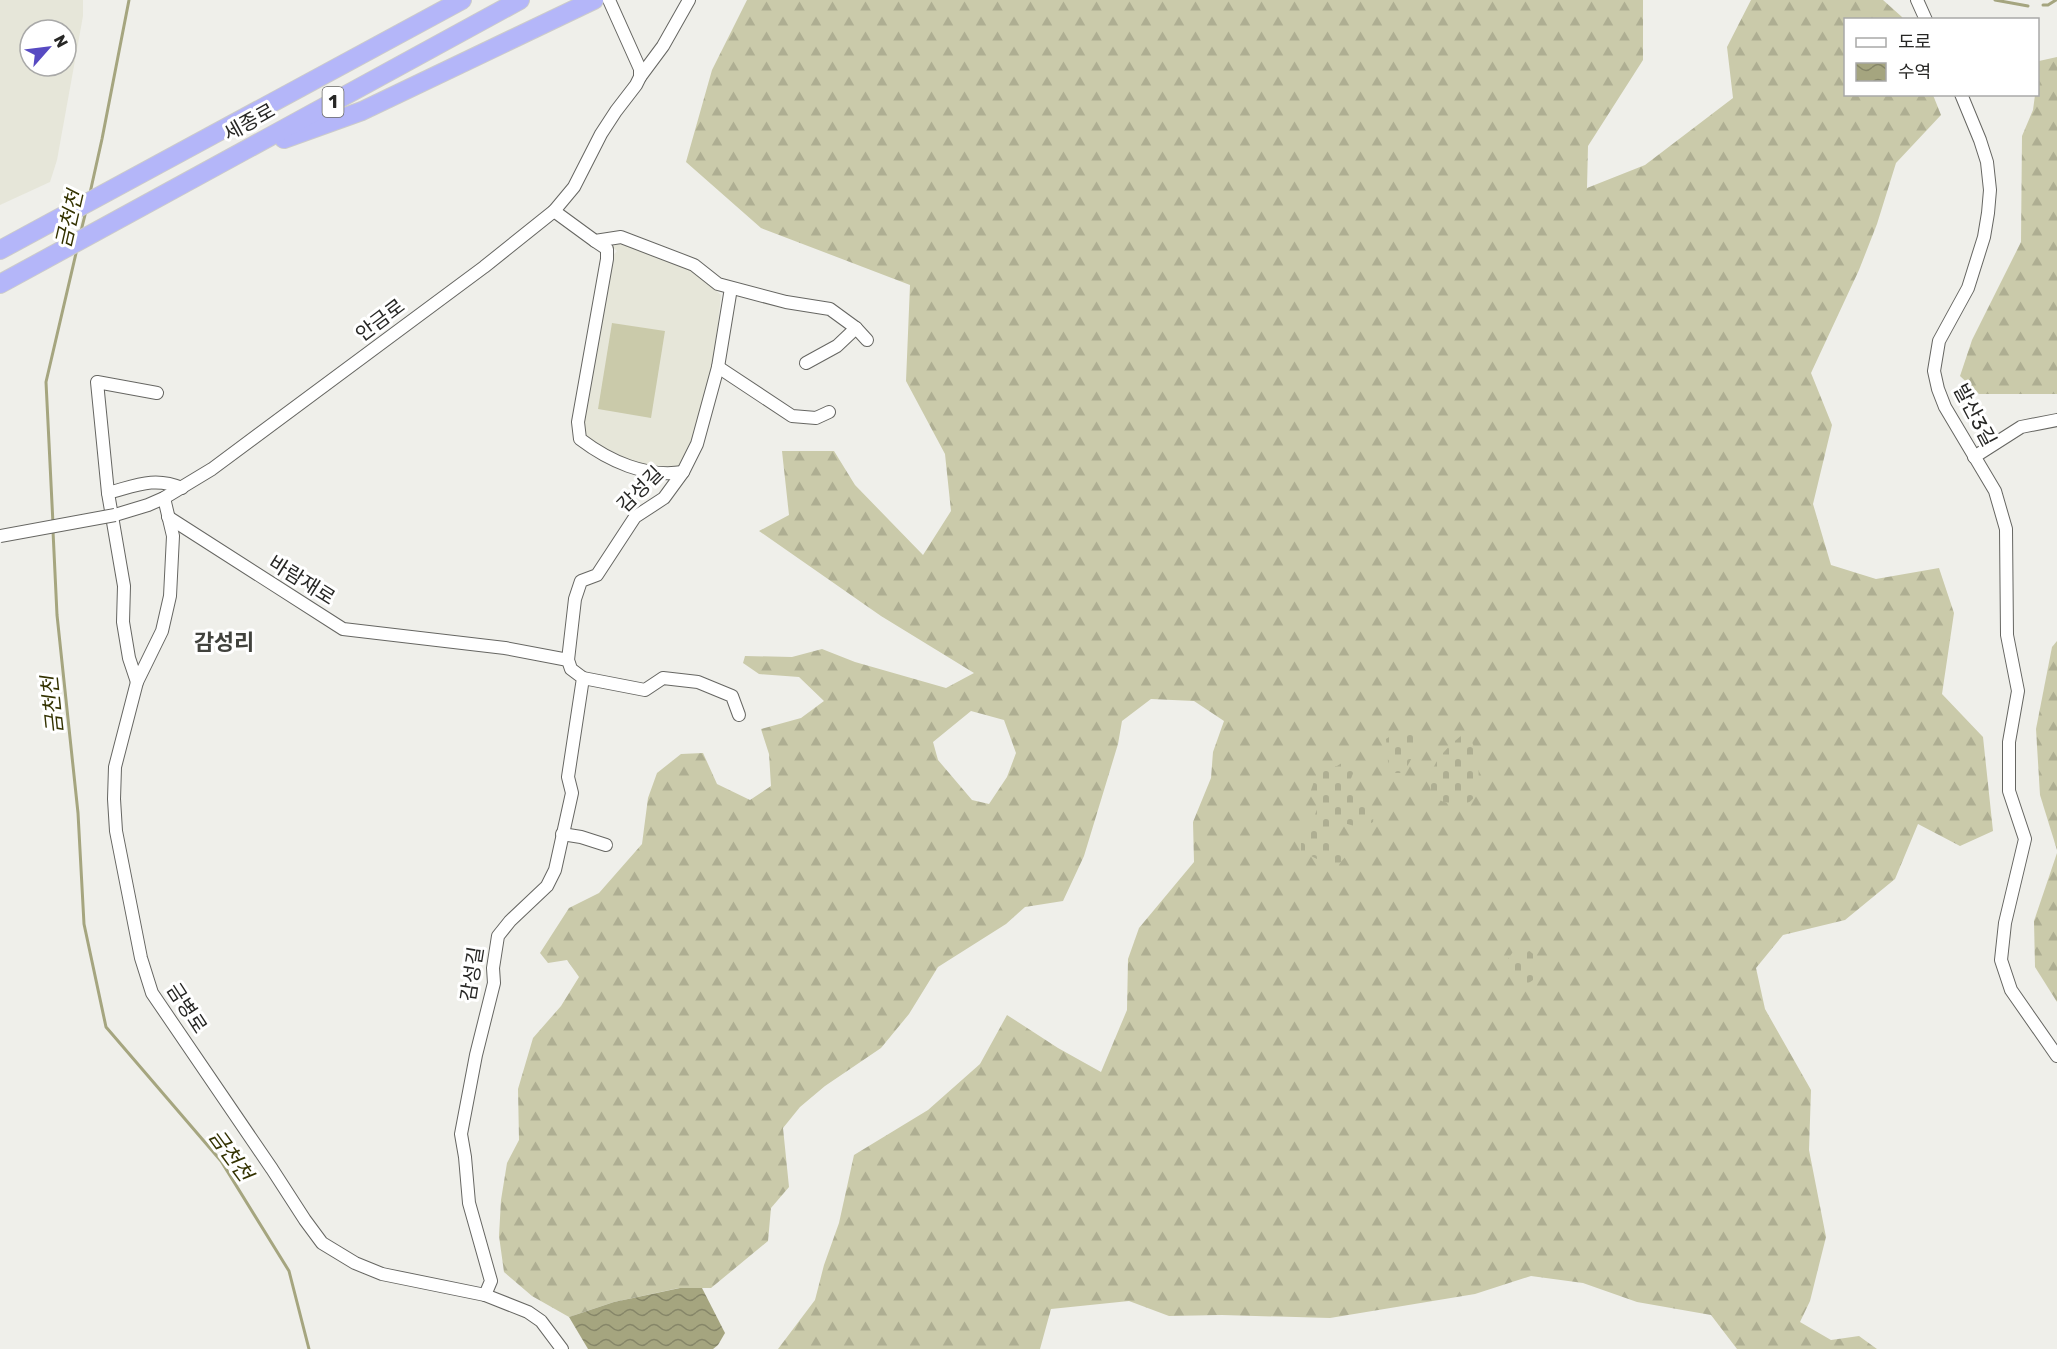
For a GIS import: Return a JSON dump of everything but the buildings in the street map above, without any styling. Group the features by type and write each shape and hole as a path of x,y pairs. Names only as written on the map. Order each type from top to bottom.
{"highway":[{"name":"세종로","path":"1,249 462,0"},
{"name":"세종로","path":"0,284 520,0"},
{"path":"229,159 362,111 594,0"}],"street":[{"path":"609,0 620,21 640,77"},
{"name":"안금로","path":"0,536 148,506 182,488 212,470 484,267 554,211 574,187 601,134 663,46 689,0"},
{"path":"1917,0 1925,18"},
{"name":"발산3길","path":"1962,96 1987,162 1990,190 1988,213 1984,237 1968,288 1939,340 1934,371 1945,406 1995,491 2006,529 2007,635 2018,691 2009,742 2009,791 2025,839 2004,923 2001,960 2011,990 2057,1056"},
{"path":"554,211 607,249 578,422 579,439 597,452 622,464 656,473 683,472"},
{"path":"595,241 621,237 694,266 718,284 786,302 830,309 856,328 867,340"},
{"name":"감성길","path":"568,660 575,599 581,581 597,576 635,517 664,498 683,472 697,444 718,367 731,288"},
{"path":"806,363 837,346 856,328"},
{"path":"718,367 792,416 816,418 829,412"},
{"path":"137,682 129,658 123,622 124,586 108,493 97,382 158,393"},
{"path":"1974,457 2021,427 2057,420"},
{"path":"108,493 154,481 169,482 182,488"},
{"name":"금병로","path":"164,498 173,536 170,596 162,631 137,682 115,767 114,799 116,831 141,958 152,993 322,1243 355,1263 382,1274 485,1295 528,1312 542,1321 562,1349"},
{"name":"바람재로","path":"168,518 343,629 505,648 568,660"},
{"path":"568,660 571,669 583,678 645,690 663,678 698,682 732,696 739,714"},
{"name":"감성길","path":"485,1295 491,1281 469,1203 461,1134 476,1055 494,983 493,968 498,936 510,921 547,886 555,870 572,793 568,777 583,678"},
{"path":"562,834 606,845"}],"shaded area":[{"path":"0,0 83,0 83,16 78,44 78,18 18,18 18,78 72,78 57,160 50,182 0,205"},
{"path":"614,239 690,267 721,295 714,365 697,427 682,469 642,464 620,458 586,437 583,432 608,261 617,251 609,244"}],"green space":[{"path":"747,0 1643,0 1643,60 1588,146 1587,188 1645,165 1733,98 1727,47 1751,0 1883,0 1902,17 1844,18 1844,96 1933,96 1941,115 1896,163 1877,224 1859,270 1811,373 1832,425 1813,504 1831,565 1876,579 1939,568 1954,613 1942,694 1983,737 1993,831 1960,846 1918,824 1895,879 1845,920 1783,935 1756,968 1765,1009 1811,1090 1809,1150 1826,1237 1810,1301 1800,1322 1831,1340 1859,1336 1877,1349 1737,1349 1711,1315 1637,1302 1583,1283 1531,1276 1475,1294 1330,1318 1169,1316 1129,1301 1051,1309 1040,1349 778,1349 815,1300 824,1265 839,1223 854,1155 928,1110 980,1064 1007,1015 1101,1072 1127,1010 1128,959 1139,928 1194,862 1193,822 1211,778 1213,752 1224,721 1194,701 1151,699 1122,721 1118,744 1084,856 1063,901 1025,907 1006,924 938,967 909,1014 881,1048 825,1086 800,1107 783,1128 789,1187 771,1208 768,1241 711,1288 679,1288 614,1302 569,1317 532,1296 504,1272 499,1236 501,1200 507,1163 519,1140 518,1089 533,1038 561,1006 579,977 567,960 548,963 540,953 569,908 599,893 642,844 648,798 657,773 681,754 703,753 717,784 750,800 771,786 769,754 761,729 801,718 824,701 799,677 759,674 743,663 745,656 792,657 822,649 855,662 946,688 974,673 881,616 759,531 789,515 782,451 834,451 855,485 923,555 951,511 945,454 906,381 910,285 761,228 686,162 712,70","holes":["971,711 1004,720 1016,753 1007,777 989,804 972,800 938,760 933,742"]},
{"path":"2057,57 2057,394 1979,394 1960,376 1972,340 2021,242 2022,136 2033,110 2035,96 2039,96 2039,61"},
{"path":"612,323 665,331 651,418 598,409"},
{"path":"2057,641 2057,850 2040,795 2036,729 2052,647"},
{"path":"1398,731 1408,731 1422,739 1408,765 1400,773 1393,773 1388,761 1386,739"},
{"path":"1462,735 1471,739 1479,780 1472,800 1463,805 1450,804 1433,797 1430,779 1436,762"},
{"path":"1345,761 1357,764 1347,788 1367,797 1374,811 1373,822 1362,828 1340,822 1329,830 1346,856 1339,864 1321,861 1301,851 1301,837 1314,817 1321,800 1310,793 1319,767 1337,766"},
{"path":"2057,853 2057,1002 2035,967 2034,921"},
{"path":"1526,948 1539,959 1536,978 1524,986 1505,973 1508,959 1515,949"}],"water":[{"path":"680,1288 702,1288 725,1333 713,1349 588,1349 569,1317 614,1302"}],"waterway":[{"name":"금천천","path":"90,193 129,0"},
{"path":"1995,0 2028,6"},
{"path":"2043,5 2056,0"},
{"name":"금천천","path":"81,231 86,211"},
{"name":"금천천","path":"53,524 46,382 77,249"},
{"name":"금천천","path":"53,531 57,615 78,813 84,924 106,1027 221,1161 289,1271 309,1349"}],"district":[{"name":"감성리","path":"224,642"}]}
